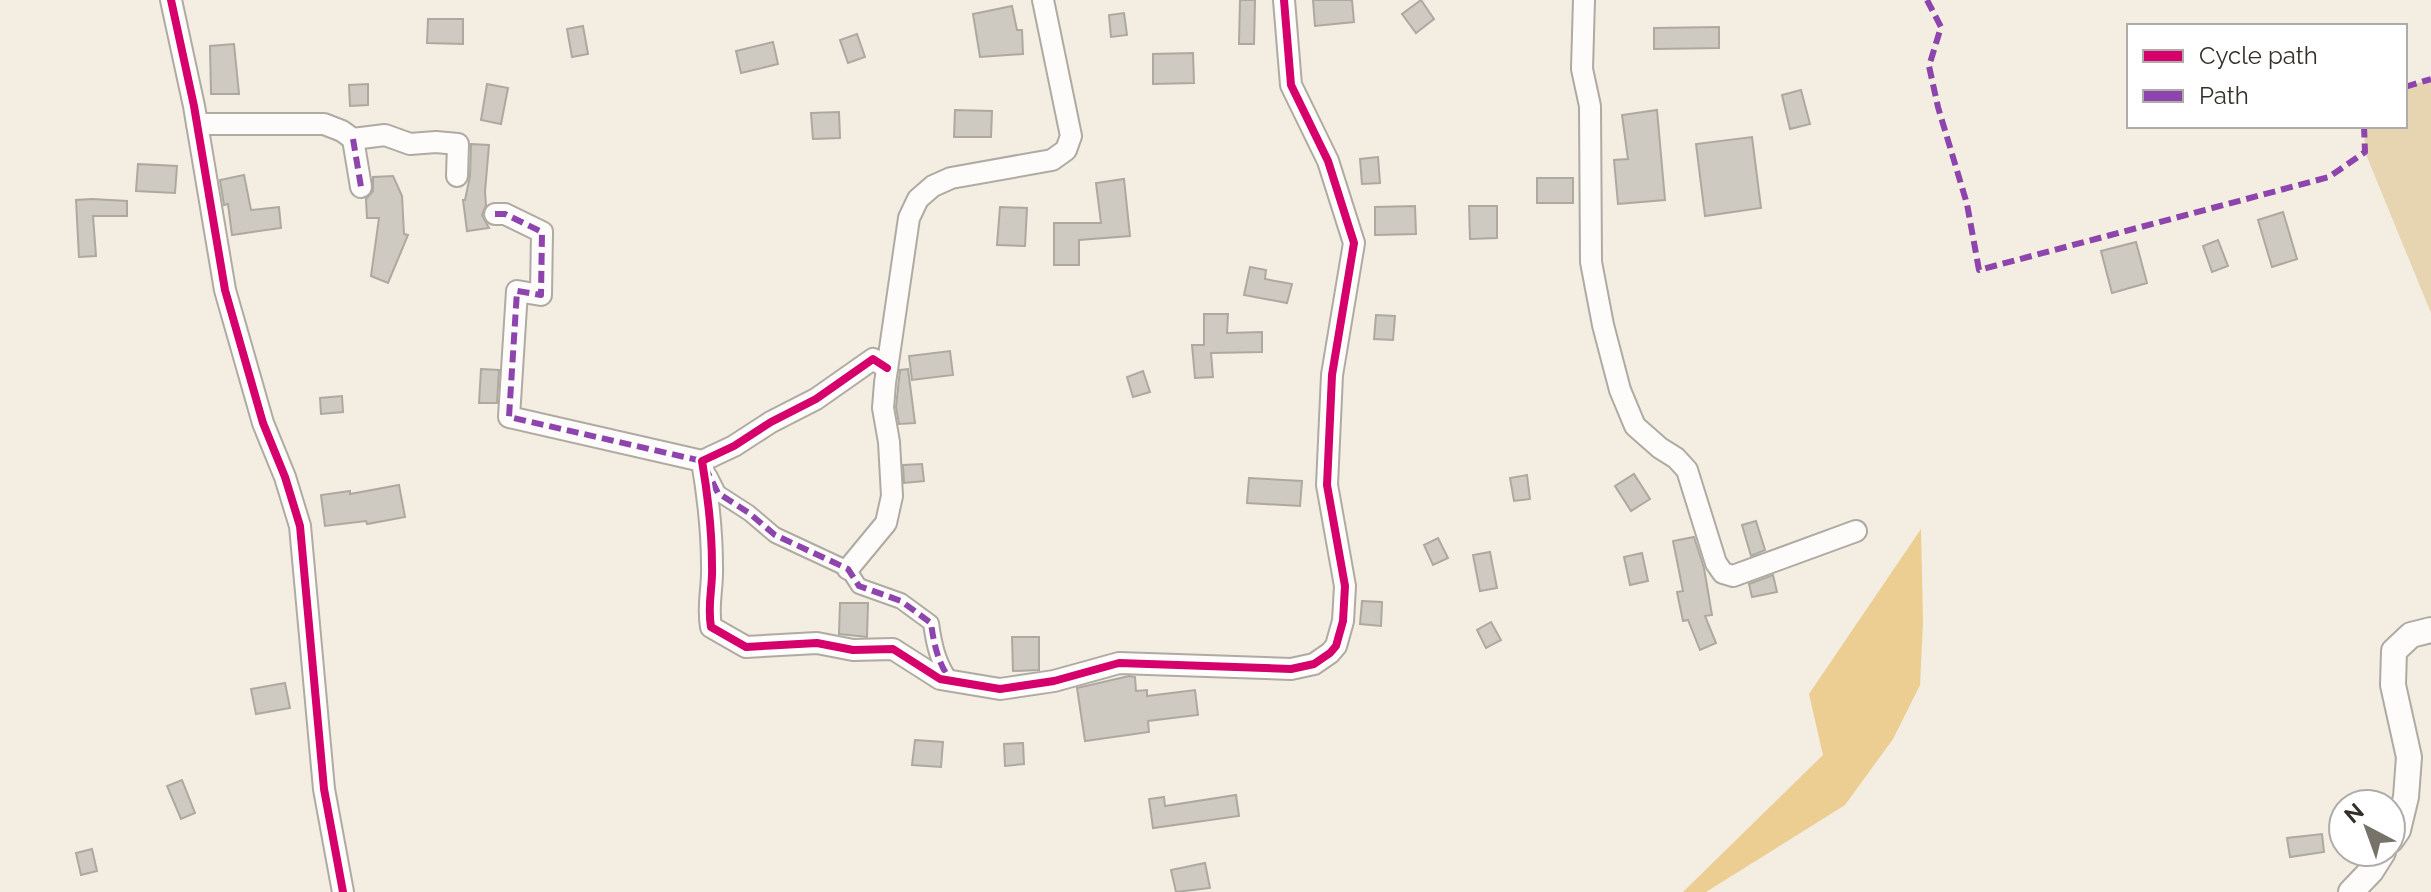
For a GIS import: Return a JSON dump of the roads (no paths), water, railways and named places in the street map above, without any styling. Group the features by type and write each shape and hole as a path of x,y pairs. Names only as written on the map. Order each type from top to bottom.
{"street":[{"path":"171,0 197,124 225,290 263,423 285,477 300,526 324,789 343,892"},
{"path":"848,569 886,523 892,496 889,442 883,408 909,218 918,199 933,186 951,178 1052,160 1066,150 1071,136 1043,0"},
{"path":"702,461 712,534 712,574 707,607 711,627 746,647 817,643 853,650 893,649 940,679 1000,689 1054,681 1119,663 1291,669 1314,664 1336,646 1343,621 1345,586 1327,485 1332,375 1354,243 1328,161 1291,85 1284,0"},
{"path":"1584,0 1582,69 1590,106 1591,262 1620,390 1635,426 1687,470 1716,563 1723,573 1733,576 1856,531"},
{"path":"197,124 324,124 353,139 385,135 410,144 458,144 457,176"},
{"path":"353,139 361,187"},
{"path":"495,214 505,214 542,232 541,295 517,291 509,417 702,461 816,399 873,359 887,368"},
{"path":"702,461 718,493 775,535 848,569 859,586 901,601 931,623 938,658 951,681"},
{"path":"2407,788 2409,757 2393,685 2394,651 2411,635 2431,630"},
{"path":"2351,892 2373,868"}]}
